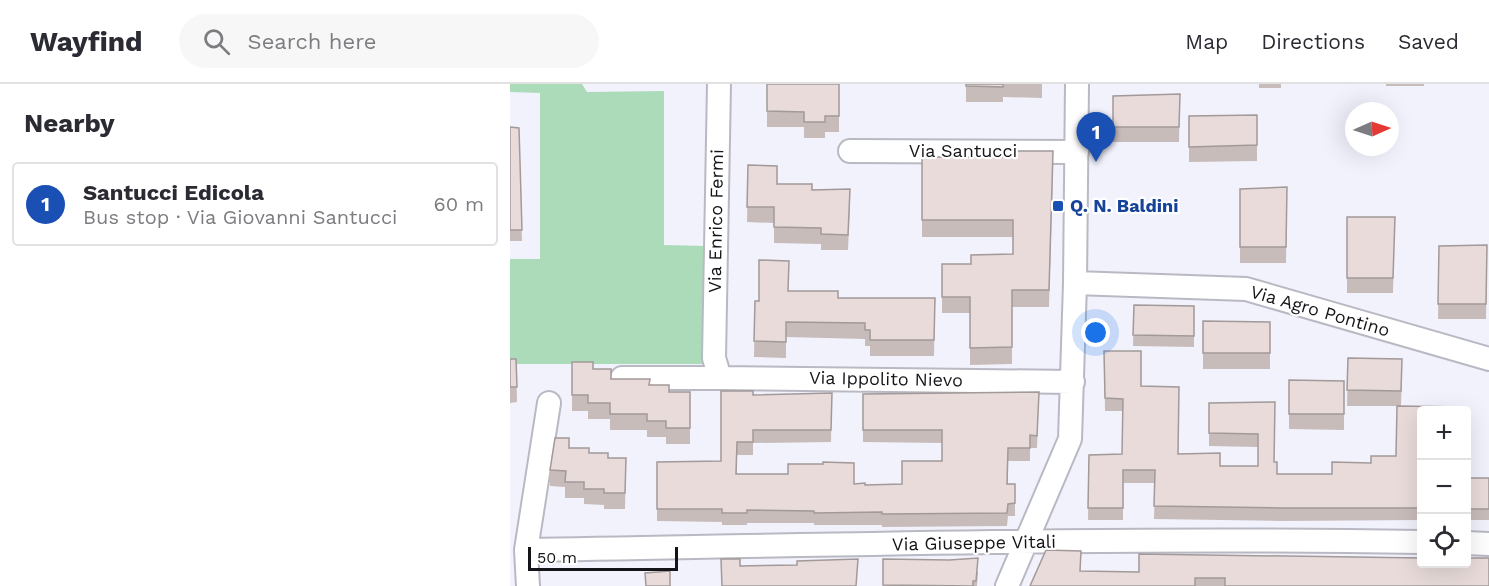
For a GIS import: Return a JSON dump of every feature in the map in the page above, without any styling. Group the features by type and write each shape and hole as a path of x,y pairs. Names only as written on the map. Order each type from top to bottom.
{"street":[{"name":"Via Enrico Fermi","path":"717,368 719,84"},
{"path":"1007,586 1070,439 1075,283 1077,84"},
{"name":"Via Santucci","path":"850,151 1077,152"},
{"name":"Via Agro Pontino","path":"1075,283 1246,289 1489,359"},
{"path":"622,378 717,368"},
{"name":"Via Ippolito Nievo","path":"717,368 1073,381"},
{"path":"528,586 526,550 549,402"},
{"name":"Via Giuseppe Vitali","path":"526,550 1026,541 1417,542"},
{"path":"1471,543 1489,543"}],"green space":[{"path":"510,84 582,84 587,92 664,91 664,245 705,246 703,364 510,364 510,259 540,259 540,93 510,92"}],"building":[{"path":"767,84 839,84 839,116 825,116 825,122 804,122 804,112 767,111"},
{"path":"966,84 1003,84 1003,87 966,86"},
{"path":"1180,94 1179,127 1113,127 1113,96"},
{"path":"1257,115 1257,145 1189,147 1189,116"},
{"path":"510,127 519,128 522,230 510,230"},
{"path":"1013,151 1053,151 1049,290 1012,290 1012,347 970,348 970,297 942,297 942,264 971,264 971,255 1013,254 1013,220 922,220 922,157 1013,157"},
{"path":"748,165 777,166 777,184 812,184 812,190 850,189 848,235 821,234 821,228 774,227 774,207 747,207"},
{"path":"1287,187 1286,247 1240,247 1240,189"},
{"path":"1347,217 1395,217 1393,278 1347,278"},
{"path":"1487,245 1486,304 1438,304 1439,246"},
{"path":"759,260 789,261 788,291 838,291 838,298 935,298 934,340 870,340 870,330 865,330 865,323 786,322 786,342 754,341 755,301 759,301"},
{"path":"1134,305 1194,306 1194,336 1133,335"},
{"path":"1203,321 1270,322 1270,353 1203,353"},
{"path":"1104,351 1141,351 1141,386 1179,387 1178,454 1220,453 1220,466 1258,466 1258,434 1209,433 1209,403 1275,402 1274,462 1277,462 1277,474 1332,474 1332,462 1371,463 1371,456 1396,456 1397,406 1417,406 1417,508 1154,506 1155,470 1123,470 1123,508 1088,508 1089,455 1122,454 1123,399 1105,398"},
{"path":"1348,358 1402,359 1401,391 1347,390"},
{"path":"510,359 516,359 517,387 510,387"},
{"path":"572,362 593,362 593,369 611,369 611,379 650,379 649,385 669,385 669,392 690,392 690,428 666,428 666,421 647,421 647,414 610,414 610,403 588,403 588,395 572,395"},
{"path":"1289,380 1344,381 1344,414 1289,414"},
{"path":"721,391 753,391 753,395 832,393 831,430 753,430 753,442 737,442 736,474 788,474 788,464 854,463 854,484 902,484 902,461 942,461 942,430 863,430 863,394 1039,392 1037,436 1030,435 1030,448 1008,448 1007,484 1015,484 1015,503 1008,504 1007,513 882,514 882,512 814,513 814,511 747,510 747,513 722,513 722,509 657,509 657,462 721,461"},
{"path":"555,438 569,438 569,448 589,448 589,453 608,453 608,458 626,458 625,493 604,493 604,489 584,489 584,482 565,482 566,471 550,470"},
{"path":"1471,478 1489,478 1489,509 1471,509"},
{"path":"1046,550 1081,551 1080,571 1139,572 1139,554 1417,558 1417,568 1471,568 1471,558 1489,558 1489,586 1225,586 1225,578 1195,578 1195,586 1030,586"},
{"path":"978,558 976,581 973,581 973,586 883,585 883,559"},
{"path":"721,559 740,559 740,566 797,565 797,561 858,559 856,586 722,586"},
{"path":"670,571 670,586 646,586 645,573"}],"place":[{"name":"Santucci Edicola","path":"1096,162"},
{"name":"Q. N. Baldini","path":"1058,206"}]}
